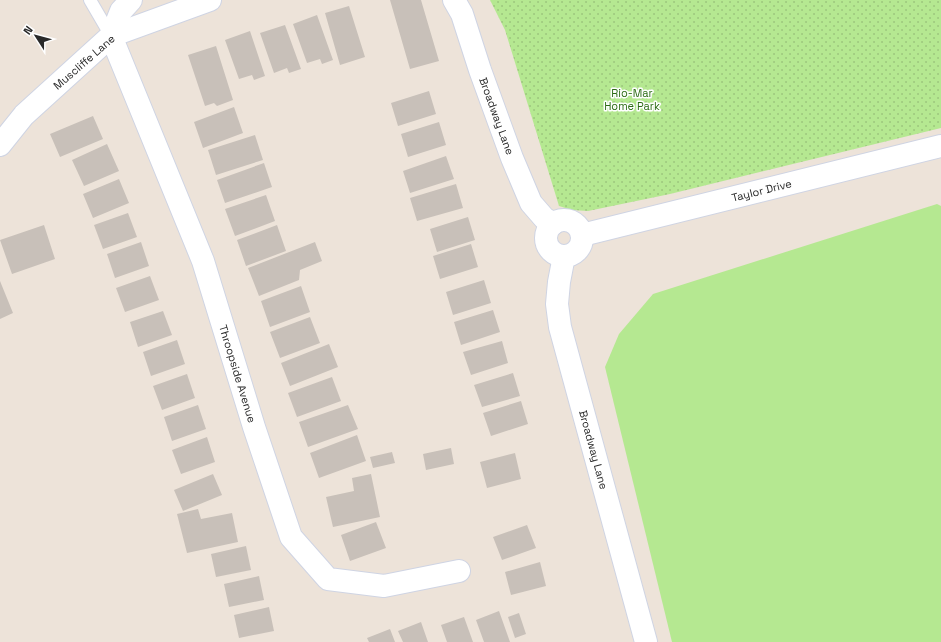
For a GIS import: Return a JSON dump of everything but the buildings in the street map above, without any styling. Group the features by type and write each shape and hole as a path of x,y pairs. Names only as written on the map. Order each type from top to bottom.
{"street":[{"path":"111,36 121,11 131,0"},
{"name":"Muscliffe Lane","path":"0,145 24,115 111,36 210,0"},
{"name":"Broadway Lane","path":"454,0 462,14 480,70 512,158 531,203 544,218 554,224"},
{"name":"Throopside Avenue","path":"111,36 203,261 254,427 291,537 328,579 384,586 459,571"},
{"name":"Taylor Drive","path":"582,235 941,146"},
{"path":"565,220 576,224 580,229 582,235 581,245 574,253 564,256 554,253 550,249 546,239 547,233 554,224 565,220"},
{"name":"Broadway Lane","path":"564,256 558,282 557,304 560,327 646,642"}],"lane":[{"path":"90,0 111,36"}],"green space":[{"name":"Rio-Mar Home Park","path":"490,0 941,0 941,128 670,194 588,211 572,210 559,206 505,30"},
{"path":"937,204 941,206 941,642 672,642 605,367 619,334 653,294"}]}
